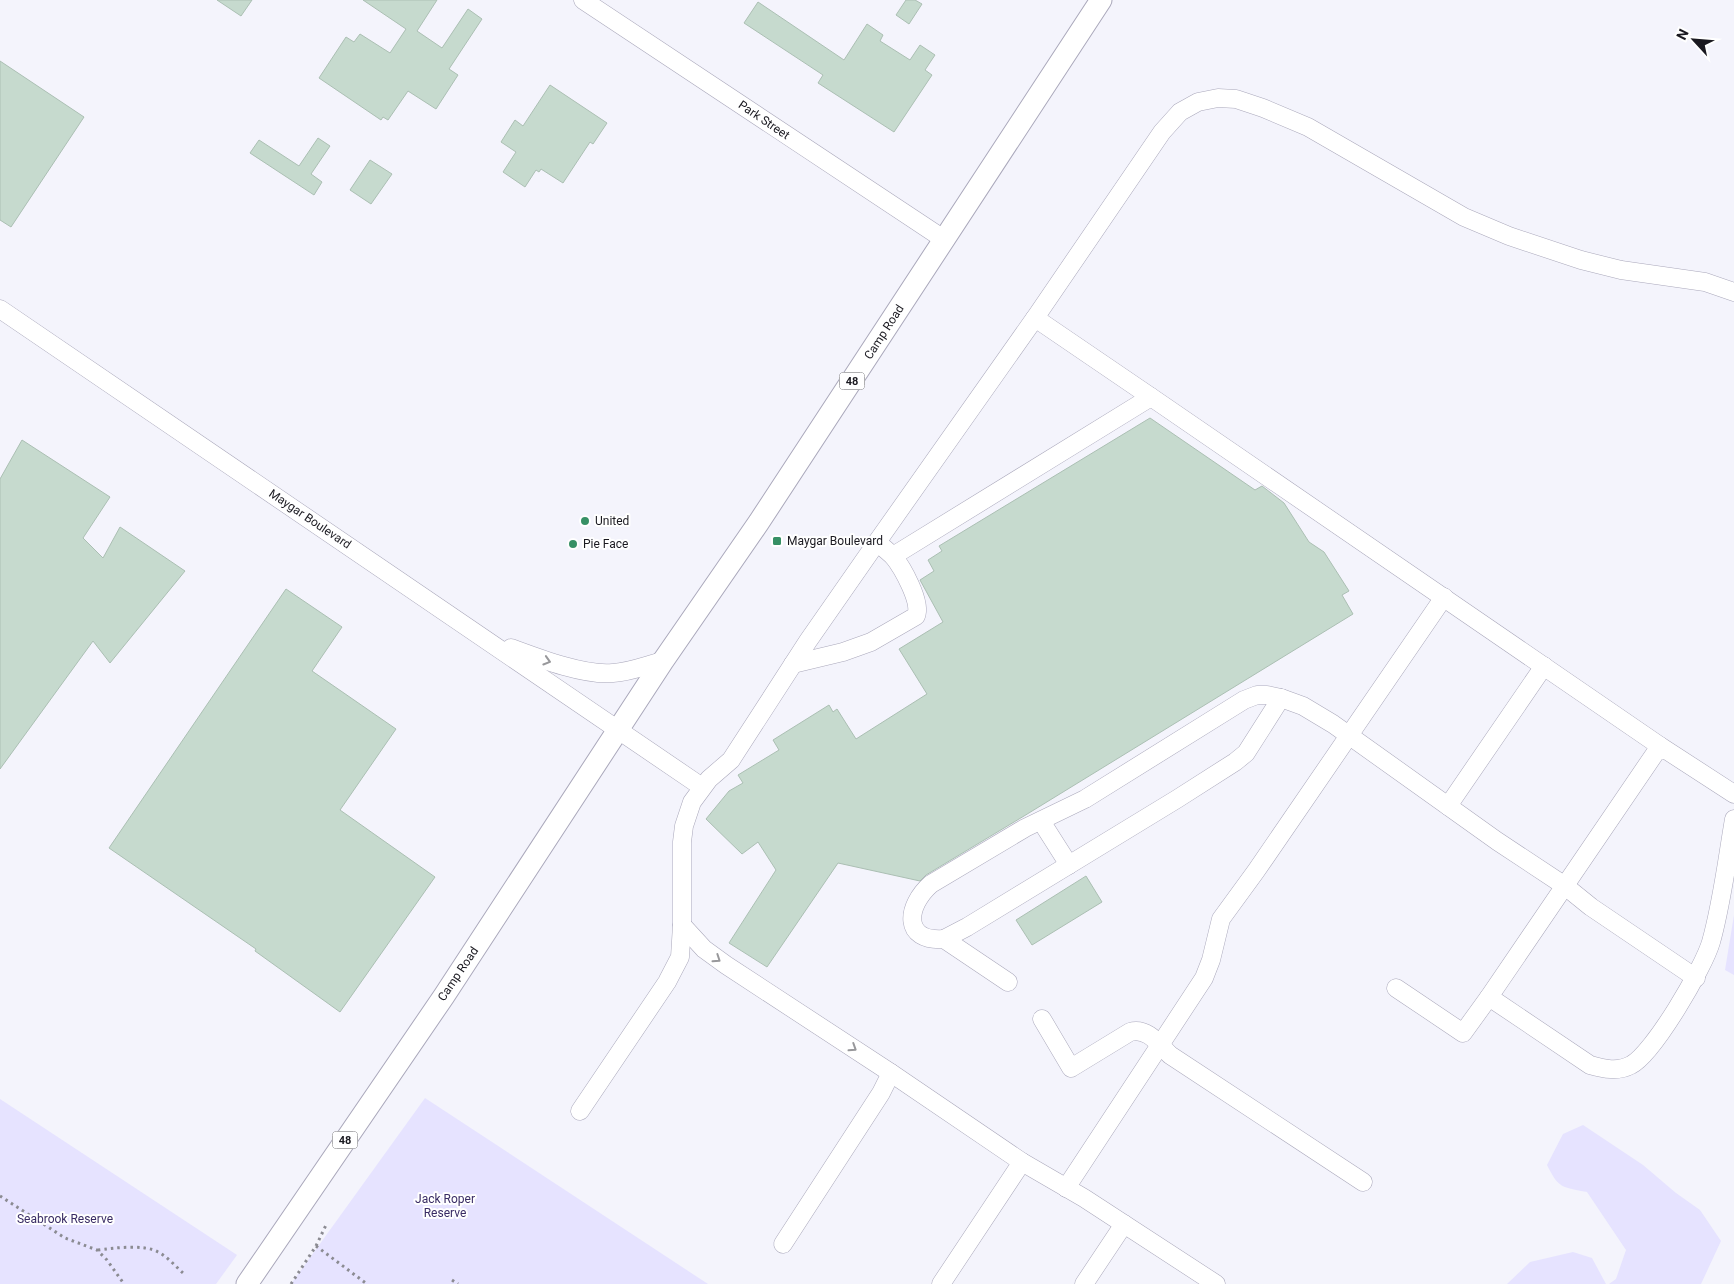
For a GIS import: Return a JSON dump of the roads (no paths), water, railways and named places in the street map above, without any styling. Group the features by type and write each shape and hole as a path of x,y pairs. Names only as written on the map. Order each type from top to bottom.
{"main road":[{"name":"Camp Road","path":"247,1284 444,996 663,661 758,522 945,240 1101,0"}],"street":[{"name":"Park Street","path":"585,1 945,240"},
{"path":"580,1111 667,982 680,957 682,842 684,826 692,802 702,787 731,760 793,664 877,542 1035,318 1162,132 1180,112 1198,102 1218,98 1245,102 1308,127 1464,217 1509,236 1556,252 1620,270 1705,282 1734,292"},
{"name":"Maygar Boulevard","path":"0,309 702,787"},
{"path":"1035,318 1660,746 1734,794"},
{"path":"893,556 1151,397"},
{"path":"793,664 843,652 871,642 916,616 918,608 902,567 877,542"},
{"path":"1066,1188 1204,978 1211,960 1221,919 1444,597"},
{"path":"485,638 546,661 601,673 614,673 663,661"},
{"path":"1448,806 1544,666"},
{"path":"1281,698 1246,753 1234,762 967,927 944,939 928,938 915,929 911,919 914,905 923,891 931,884 1025,828 1085,799 1244,700 1257,695 1267,695 1281,698 1303,706 1349,735 1565,886 1591,907 1696,978"},
{"path":"1396,988 1463,1033 1660,746"},
{"path":"1489,997 1590,1065 1603,1069 1617,1070 1631,1065 1641,1058 1652,1046 1696,978 1710,944 1734,819"},
{"path":"1041,821 1068,865"},
{"path":"682,925 704,949 1022,1162 1124,1224 1216,1284"},
{"path":"944,939 1008,982"},
{"path":"1042,1020 1071,1068 1130,1032 1140,1031 1145,1033 1170,1055 1363,1182"},
{"path":"783,1244 881,1093 891,1073"},
{"path":"941,1284 1022,1162"},
{"path":"1084,1284 1124,1224"}],"place":[{"name":"United","path":"585,521"},
{"name":"Maygar Boulevard","path":"777,541"},
{"name":"Pie Face","path":"573,544"}],"park label":[{"name":"Jack Roper Reserve","path":"445,1206"},
{"name":"Seabrook Reserve","path":"65,1219"}]}
